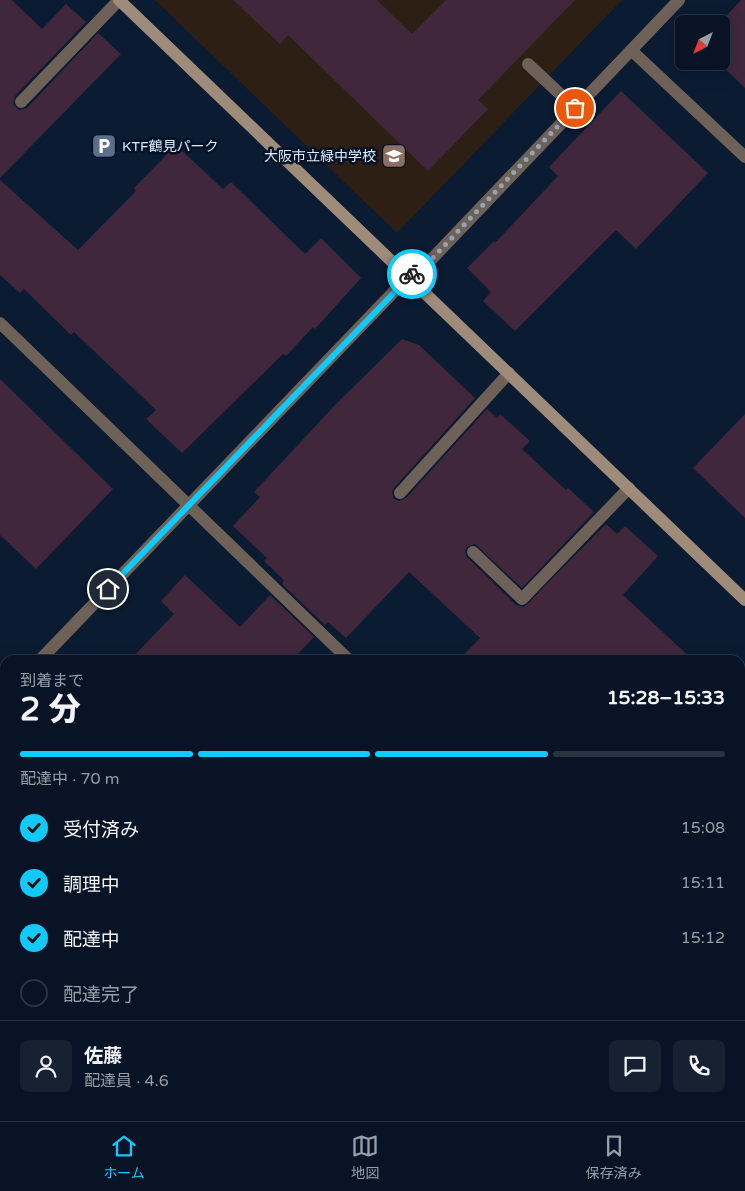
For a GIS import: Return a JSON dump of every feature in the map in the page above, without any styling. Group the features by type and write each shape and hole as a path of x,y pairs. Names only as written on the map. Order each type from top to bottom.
{"street":[{"path":"21,102 119,0 745,600"},
{"path":"45,655 408,276 427,264 679,0"},
{"path":"631,50 745,157"},
{"path":"528,64 575,108"},
{"path":"0,324 344,655"},
{"path":"400,493 509,373"},
{"path":"473,552 522,599 629,488"}],"shaded area":[{"name":"大阪市立緑中学校","path":"155,0 622,0 397,233"}],"building":[{"path":"0,0 12,0 42,29 66,4 86,22 15,96 13,104 19,110 27,108 98,33 121,54 0,178"},
{"path":"233,0 377,0 412,34 446,0 575,0 478,100 488,109 428,171 288,35 280,44"},
{"path":"741,0 745,0 745,88 726,70 730,70 730,15 727,15"},
{"path":"621,91 708,173 636,249 616,230 515,331 483,301 491,292 467,268 494,241 495,243 558,176 549,167"},
{"path":"176,145 223,189 231,182 305,254 321,238 361,278 315,329 313,327 286,356 283,354 182,453 146,419 156,410 74,332 71,335 24,289 20,293 0,275 0,180 78,250 136,191 134,188"},
{"path":"402,339 419,345 475,398 394,488 392,492 394,499 399,501 406,498 487,409 497,418 500,414 530,441 522,449 566,490 568,488 594,512 522,588 475,544 467,547 465,551 467,557 516,605 524,607 606,524 617,534 625,526 658,556 623,595 688,655 464,655 480,638 409,572 346,638 328,622 325,625 282,584 284,580 264,561 267,558 233,526 260,497 254,492 336,404"},
{"path":"0,379 113,489 36,569 0,535"},
{"path":"745,414 745,518 693,468"},
{"path":"185,575 240,627 270,595 314,637 297,655 135,655 174,614 161,601"}],"way so far":[{"path":"412,274 427,264 575,108"}],"place":[{"name":"KTF鶴見パーク","path":"104,146"},
{"name":"大阪市立緑中学校","path":"394,156"}],"route":[{"path":"108,589 412,274"}]}
